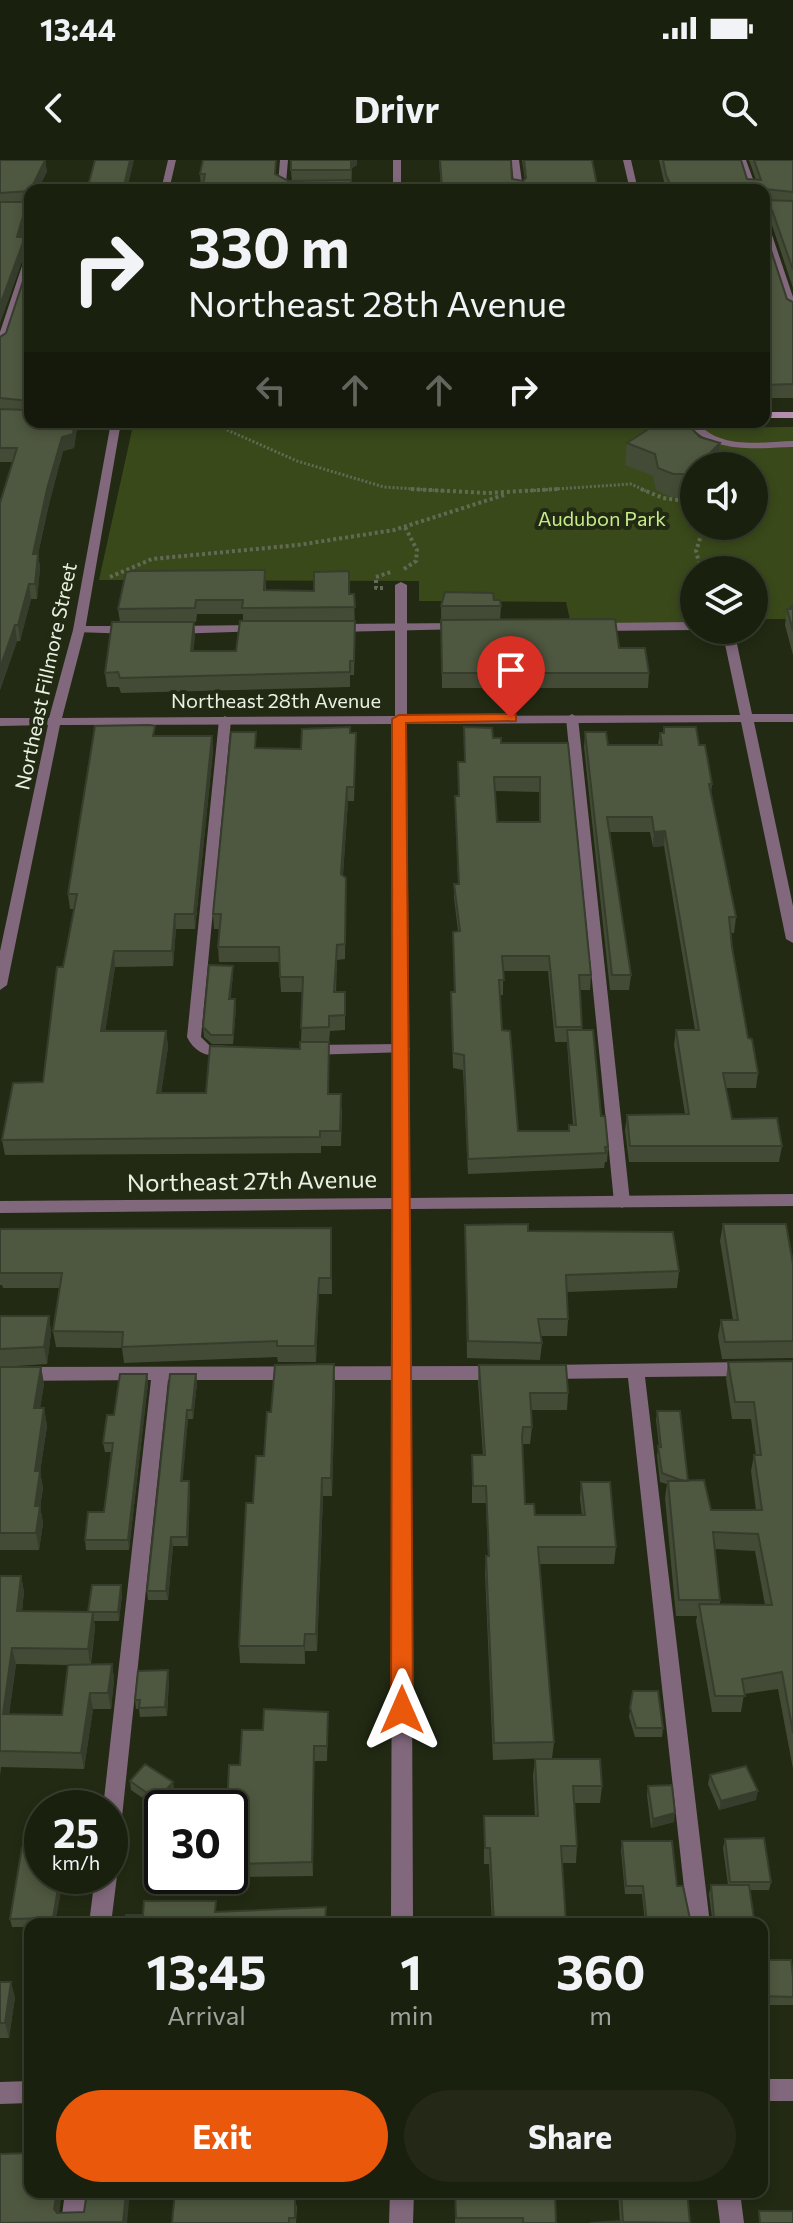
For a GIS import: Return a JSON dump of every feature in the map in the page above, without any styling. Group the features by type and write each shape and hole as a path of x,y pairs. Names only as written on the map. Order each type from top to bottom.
{"street":[{"path":"166,184 172,160"},
{"path":"282,184 284,160"},
{"path":"397,160 397,184"},
{"path":"515,160 518,184"},
{"path":"627,160 633,184"},
{"path":"742,160 751,184"},
{"path":"0,209 24,209"},
{"path":"770,241 793,311"},
{"path":"0,346 24,272"},
{"path":"770,415 793,415"},
{"name":"Northeast Fillmore Street","path":"0,985 54,722 79,630 115,428"},
{"path":"697,428 705,437 718,442 793,444"},
{"path":"401,585 402,1918"},
{"path":"584,627 680,626"},
{"path":"329,628 474,627"},
{"path":"159,630 282,629"},
{"path":"79,630 144,630"},
{"path":"731,644 793,939"},
{"path":"572,718 622,1202"},
{"name":"Northeast 28th Avenue","path":"0,722 793,718"},
{"path":"225,720 194,1037 197,1045 208,1052 252,1051"},
{"path":"297,1051 403,1049"},
{"name":"Northeast 27th Avenue","path":"0,1207 793,1200"},
{"path":"0,1374 402,1374 762,1369"},
{"path":"636,1371 698,1918"},
{"path":"115,1790 160,1374"},
{"path":"101,1918 104,1894"},
{"path":"768,2090 793,2090"},
{"path":"0,2093 24,2092"},
{"path":"73,2223 76,2198"},
{"path":"401,2223 402,2198"},
{"path":"729,2198 732,2223"}],"path":[{"path":"223,428 297,461 384,487 434,492 513,492 631,484 663,498 680,502"},
{"path":"103,584 112,575 152,559 357,537 431,521 513,492"}],"green space":[{"name":"Audubon Park","path":"793,427 793,619 768,619 768,556 680,556 680,623 571,624 566,602 419,601 419,581 99,580 132,430"}],"building":[{"path":"0,160 45,160 33,184 24,184 24,191 0,193"},
{"path":"95,160 130,160 124,184 89,184"},
{"path":"203,160 276,160 275,174 288,181 351,180 351,184 203,184 205,174 200,174"},
{"path":"291,160 351,160 351,170 291,170"},
{"path":"440,160 511,160 512,179 523,181 526,178 524,160 592,160 597,184 561,184 442,184"},
{"path":"663,160 741,160 747,179 761,180 754,160 793,160 793,192 770,190 770,184 670,184"},
{"path":"770,200 793,201 793,270"},
{"path":"0,202 24,202 17,237 24,237 24,240 0,305"},
{"path":"770,247 787,299 793,302 793,384 770,385"},
{"path":"24,278 24,400 0,398 0,337 6,333"},
{"path":"0,409 24,410 24,428 74,428 73,434 62,437 47,489 33,554 38,554 35,584 29,584 18,625 15,625 0,668 0,503 17,448 0,448"},
{"path":"650,428 691,428 700,437 720,443 711,452 680,452 680,474 658,468 655,454 627,443"},
{"path":"265,570 264,590 314,591 314,572 349,571 349,594 354,594 355,607 242,608 243,600 196,600 195,608 118,609 126,572"},
{"path":"445,592 493,593 494,600 500,600 501,606 441,606"},
{"path":"793,606 793,631 787,609"},
{"path":"615,619 619,648 645,648 649,673 442,673 441,620"},
{"path":"240,621 355,621 354,661 350,661 350,672 120,678 118,672 105,673 112,622 194,622 191,651 236,651"},
{"path":"95,726 155,726 153,736 212,736 194,914 175,914 172,951 114,951 101,1031 166,1031 157,1093 206,1093 210,1046 300,1049 300,1042 329,1042 328,1094 341,1094 340,1131 320,1131 320,1137 2,1140 13,1083 43,1082 57,967 63,967 77,894 68,894"},
{"path":"350,727 350,733 356,733 354,787 347,787 341,874 346,878 345,944 337,945 334,992 345,992 345,1015 329,1016 329,1027 301,1028 303,977 280,977 279,947 218,947 221,914 213,914 231,732 256,732 255,748 301,749 302,729"},
{"path":"464,727 492,728 493,738 501,738 501,743 568,743 591,975 579,975 582,1027 556,1027 549,956 502,956 504,980 499,980 502,1030 510,1031 518,1131 569,1131 569,1125 576,1125 567,1030 593,1030 601,1116 605,1116 606,1153 468,1159 464,1055 453,1053 451,992 455,992 453,932 460,931 454,884 459,884 455,796 459,796 458,762 465,762","holes":["494,777 540,777 540,822 497,822"]},
{"path":"664,727 696,727 699,745 705,745 712,784 709,784 736,917 729,917 732,947 748,1038 752,1039 758,1073 723,1073 732,1119 777,1118 782,1146 630,1146 627,1115 689,1114 676,1030 699,1030 665,831 654,832 652,817 607,817 631,975 612,975 585,732 606,732 608,745 662,745 660,733 664,733"},
{"path":"209,965 233,966 229,999 235,999 233,1035 211,1035 203,1027"},
{"path":"528,1224 528,1231 673,1232 679,1271 566,1275 568,1319 538,1319 542,1343 468,1341 465,1225"},
{"path":"723,1224 786,1224 793,1264 793,1341 725,1342 721,1320 738,1320"},
{"path":"331,1228 331,1278 319,1278 315,1346 277,1346 277,1341 122,1347 123,1332 53,1331 62,1273 0,1273 0,1229"},
{"path":"0,1316 49,1316 44,1347 0,1349"},
{"path":"793,1361 793,1733 782,1672 742,1679 745,1696 715,1696 699,1604 772,1605 758,1534 713,1532 720,1600 679,1600 668,1481 704,1480 711,1510 762,1510 754,1455 761,1455 754,1402 735,1402 728,1362"},
{"path":"334,1364 331,1478 322,1478 316,1634 305,1634 304,1646 239,1646 246,1503 253,1503 256,1456 264,1456 275,1365"},
{"path":"479,1365 566,1365 568,1393 530,1393 532,1427 523,1427 522,1437 525,1504 534,1504 535,1515 585,1515 581,1482 610,1482 616,1547 538,1547 554,1742 494,1743 486,1486 473,1486 472,1455 485,1455"},
{"path":"0,1367 41,1367 34,1408 44,1408 35,1471 40,1471 35,1506 40,1506 36,1533 0,1533"},
{"path":"120,1374 147,1374 128,1540 85,1540 88,1512 104,1512 113,1443 103,1443 107,1415 114,1415"},
{"path":"170,1374 196,1374 192,1410 187,1410 181,1481 189,1481 187,1537 171,1537 166,1591 147,1591"},
{"path":"657,1411 680,1411 688,1481 662,1473"},
{"path":"0,1576 21,1576 17,1611 93,1612 88,1649 12,1648 3,1714 62,1715 68,1665 112,1664 108,1693 90,1693 81,1753 0,1751"},
{"path":"92,1585 121,1585 118,1612 88,1612"},
{"path":"168,1670 165,1707 139,1708 140,1700 135,1700 138,1671"},
{"path":"633,1691 658,1691 663,1728 636,1728 630,1708"},
{"path":"264,1709 328,1712 327,1746 314,1746 312,1862 248,1864 248,1790 228,1790 229,1765 240,1765 242,1730 263,1730"},
{"path":"535,1759 600,1759 602,1786 573,1786 577,1846 561,1846 566,1918 494,1918 490,1848 485,1848 484,1816 538,1816"},
{"path":"145,1764 173,1782 166,1790 144,1791 130,1781"},
{"path":"746,1766 758,1791 721,1801 710,1775"},
{"path":"672,1785 675,1813 653,1819 648,1786"},
{"path":"764,1838 771,1882 730,1882 725,1839"},
{"path":"622,1841 672,1841 677,1886 683,1886 690,1918 646,1918 643,1886 626,1886"},
{"path":"22,1847 24,1894 57,1894 53,1918 10,1919"},
{"path":"711,1885 749,1885 754,1918 714,1918"},
{"path":"144,1901 216,1901 215,1912 326,1907 325,1918 126,1918 126,1915 143,1915"},
{"path":"768,1960 791,1960 793,1997 768,1996"},
{"path":"0,1982 11,1982 5,2023 0,2023"},
{"path":"24,2153 24,2198 56,2198 54,2209 57,2213 84,2212 86,2198 125,2198 123,2222 0,2223 0,2154"},
{"path":"174,2198 295,2198 295,2218 289,2218 289,2223 172,2223"},
{"path":"455,2198 555,2198 556,2223 523,2223 523,2218 456,2218"},
{"path":"621,2198 688,2198 690,2223 623,2222"},
{"path":"759,2211 793,2211 793,2223 760,2223"}],"route":[{"path":"402,1710 400,1203 403,1049 399,719 511,718"}]}
